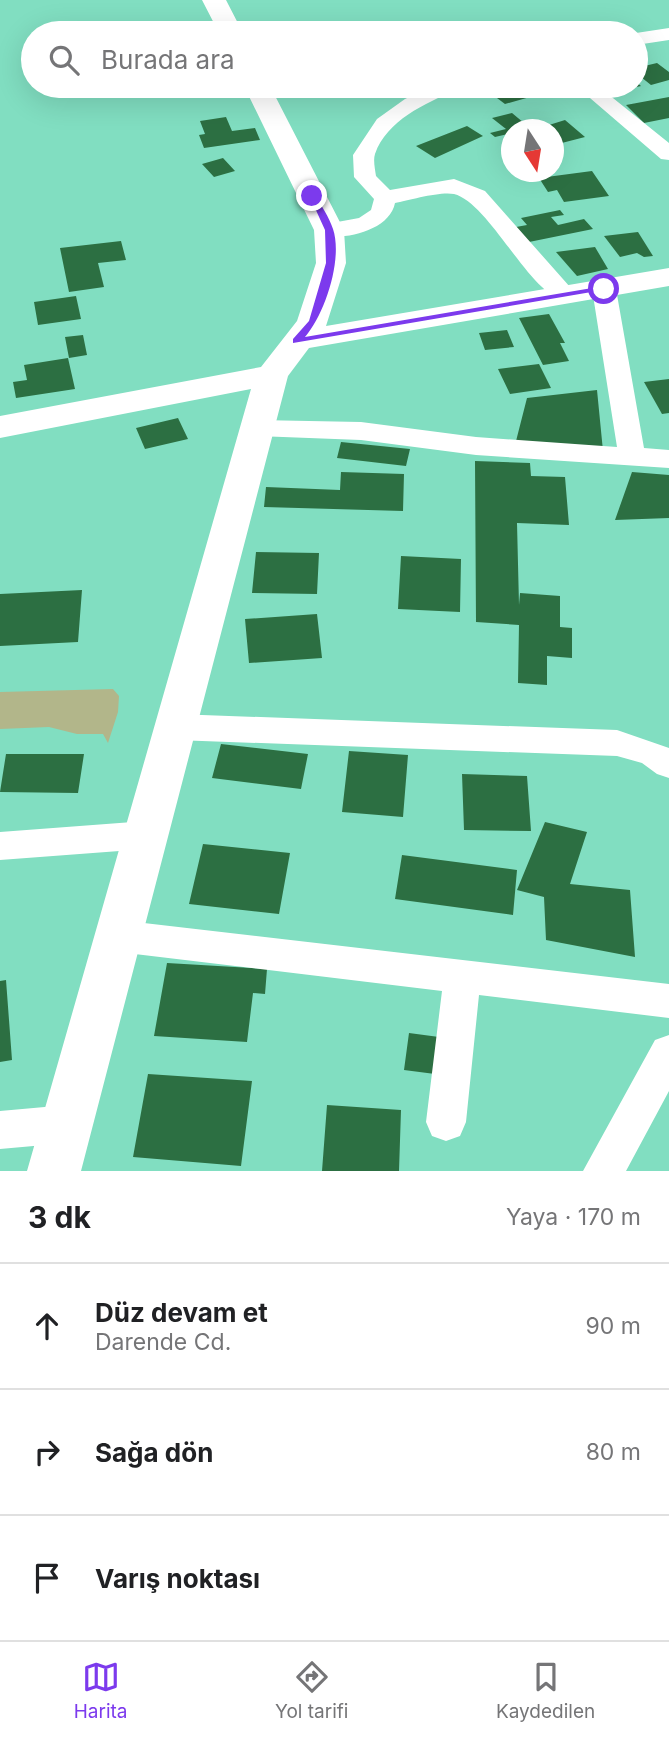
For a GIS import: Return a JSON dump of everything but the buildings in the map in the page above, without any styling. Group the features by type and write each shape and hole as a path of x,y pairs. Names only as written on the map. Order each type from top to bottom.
{"main road":[{"path":"214,0 225,21"},
{"path":"54,1171 272,375 313,322 331,263 329,230 263,98"},
{"path":"296,341 669,277"},
{"path":"0,426 272,375"}],"street":[{"path":"648,37 669,34"},
{"path":"385,198 365,177 364,155 384,123 423,98"},
{"path":"601,98 669,154"},
{"path":"385,198 454,186 477,196 544,275 566,296"},
{"path":"329,230 366,225 382,212 385,198"},
{"path":"604,289 632,458"},
{"path":"257,428 361,432 476,446 669,459"},
{"path":"175,727 617,743 653,754 669,765"},
{"path":"0,846 146,835"},
{"path":"118,936 669,1001"},
{"path":"446,1122 462,977"},
{"path":"604,1171 669,1053"},
{"path":"0,1130 66,1124"}],"green space":[{"path":"113,689 119,696 118,712 108,743 103,734 77,734 49,727 0,729 0,692"}],"route":[{"path":"312,196 329,230 331,263 313,322 296,341 604,289"}]}
